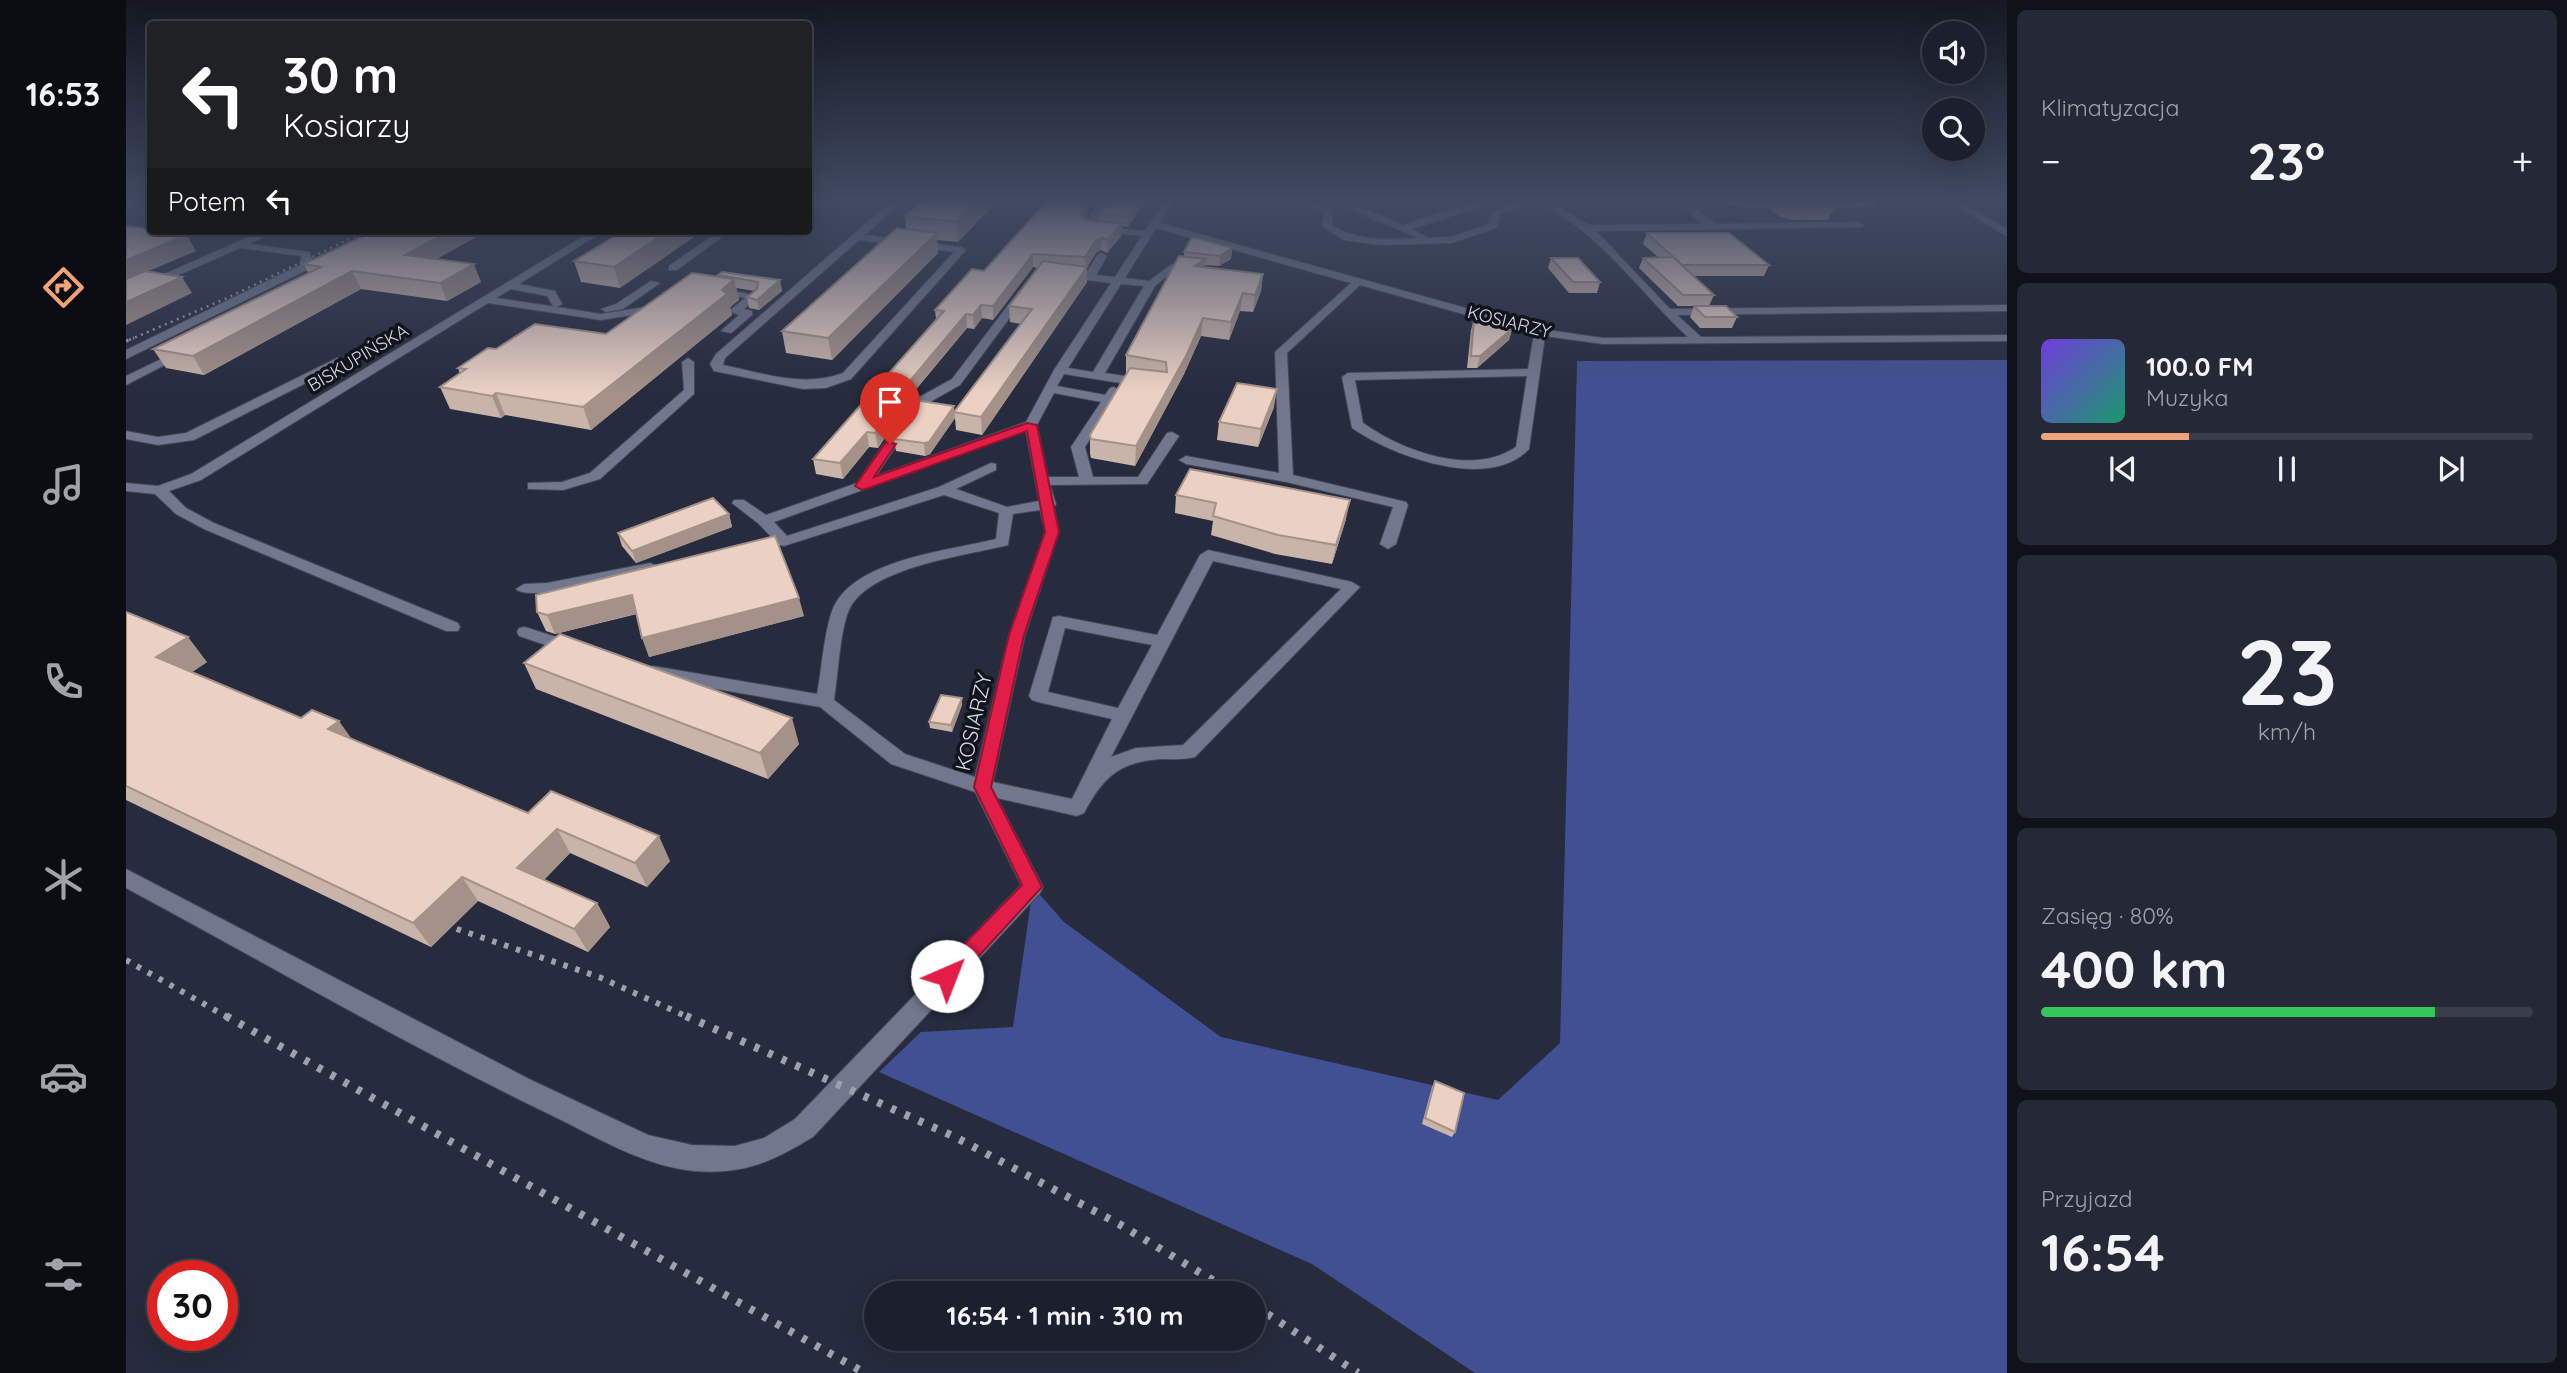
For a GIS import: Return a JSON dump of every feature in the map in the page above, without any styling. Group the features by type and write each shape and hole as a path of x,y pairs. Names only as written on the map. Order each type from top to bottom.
{"street":[{"path":"126,295 196,264"},
{"path":"126,355 305,267 306,264"},
{"name":"BISKUPIŃSKA","path":"126,487 159,491 196,477 545,264"},
{"path":"673,268 679,264"},
{"path":"826,264 720,356 716,364 718,368 803,385 826,384 847,376 948,264"},
{"path":"1089,277 1097,264"},
{"path":"764,521 1031,425 1060,370 1129,264"},
{"name":"KOSIARZY","path":"1287,264 1540,332 1603,341 2007,338"},
{"path":"1622,264 1667,312 1698,340"},
{"path":"1097,376 1151,284 1172,267 1208,271"},
{"path":"1052,272 1151,284"},
{"path":"862,486 918,403 956,382 1031,282"},
{"path":"1286,478 1281,352 1358,282"},
{"path":"491,297 600,310 619,307 655,283"},
{"path":"509,286 551,293 557,304"},
{"path":"701,288 754,296 734,311 748,313 727,331"},
{"path":"491,297 601,317 655,310 666,302"},
{"path":"1667,312 2007,308"},
{"path":"1951,309 1993,338"},
{"path":"1534,372 1348,377 1357,425 1379,441 1414,455 1488,463 1515,456 1522,449 1534,372 1540,332"},
{"path":"126,381 196,345"},
{"path":"126,435 158,441 188,437 337,362"},
{"path":"533,486 564,486 595,476 690,391 688,362"},
{"path":"1060,370 1160,386"},
{"path":"1051,389 1111,395 1078,447 1087,481"},
{"name":"KOSIARZY","path":"126,878 520,1087 646,1147 692,1158 735,1158 769,1149 804,1128 1032,887 982,787 1017,635 1052,532 1049,504 1031,425"},
{"path":"1044,481 1142,481 1172,436"},
{"path":"1186,460 1286,478 1401,505 1388,544"},
{"path":"739,503 764,521 777,543 944,490 991,467"},
{"path":"944,490 1006,511 1049,504"},
{"path":"159,491 181,511 209,526 452,627"},
{"path":"825,702 839,613 845,599 855,588 869,577 884,571 1003,542 1006,511"},
{"path":"642,671 825,702 898,760 982,787 1077,808 1087,784 1208,555 1352,587 1188,752 1148,751 1110,764 1087,784"},
{"path":"524,589 547,588 666,565"},
{"path":"1123,715 1038,696 1059,621 1162,642"},
{"path":"525,632 590,653"}],"shaded area":[{"path":"2007,360 2007,1373 1475,1373 1312,1264 879,1072 921,1032 1013,1027 1033,887 1064,922 1221,1037 1498,1100 1560,1043 1577,361"}],"building":[{"path":"304,264 474,264 440,283 352,271 193,356 153,349 321,267"},
{"path":"594,264 618,264 614,267"},
{"path":"857,264 905,264 828,338 782,331"},
{"path":"990,264 1025,264 993,306 981,305 973,315 966,314 898,395 902,395 875,433 867,432 840,463 813,459 944,311 935,310 972,269 984,271"},
{"path":"1041,264 1087,267 981,417 954,412 1032,309 1009,306"},
{"path":"1175,264 1198,264 1195,266 1263,274 1255,295 1243,293 1231,322 1203,318 1186,356 1136,446 1091,439 1090,435 1130,368 1167,372 1166,362 1126,355"},
{"path":"1557,264 1584,264 1600,282 1573,282"},
{"path":"1650,264 1681,264 1714,295 1683,295"},
{"path":"1681,264 1769,265 1682,265"},
{"path":"145,271 182,277 126,302 126,279"},
{"path":"722,272 780,280 757,300 747,297 757,289 758,282 718,275"},
{"path":"692,273 734,279 722,290 727,294 583,407 440,387 466,369 458,368 488,348 496,349 535,324 606,334"},
{"path":"1694,306 1726,306 1737,317 1705,317"},
{"path":"1474,319 1512,329 1480,356 1471,356"},
{"path":"1237,383 1277,389 1261,429 1219,422"},
{"path":"920,401 954,406 929,442 894,439"},
{"path":"1190,469 1350,500 1336,545 1278,535 1213,516 1216,503 1176,495"},
{"path":"713,498 729,514 632,551 618,533"},
{"path":"775,536 799,598 642,638 632,595 547,615 537,612 536,595"},
{"path":"126,612 188,637 156,657 301,718 312,710 339,721 328,729 528,813 551,791 659,836 635,863 557,829 517,868 597,903 574,929 462,877 413,923 126,786"},
{"path":"560,634 792,718 760,753 524,663"},
{"path":"941,695 962,698 951,725 929,722"},
{"path":"1435,1081 1464,1093 1455,1132 1425,1118"}],"railway":[{"path":"131,339 297,264"},
{"path":"126,341 131,339"},
{"path":"433,921 599,977 690,1018"},
{"path":"126,960 229,1018"},
{"path":"226,1016 865,1373"},
{"path":"686,1016 955,1137 1119,1224 1214,1281"},
{"path":"1266,1313 1358,1373"}],"route":[{"path":"890,444 862,486 1031,425 1049,504 1052,532 1017,635 982,787 1032,887 947,976"}]}
